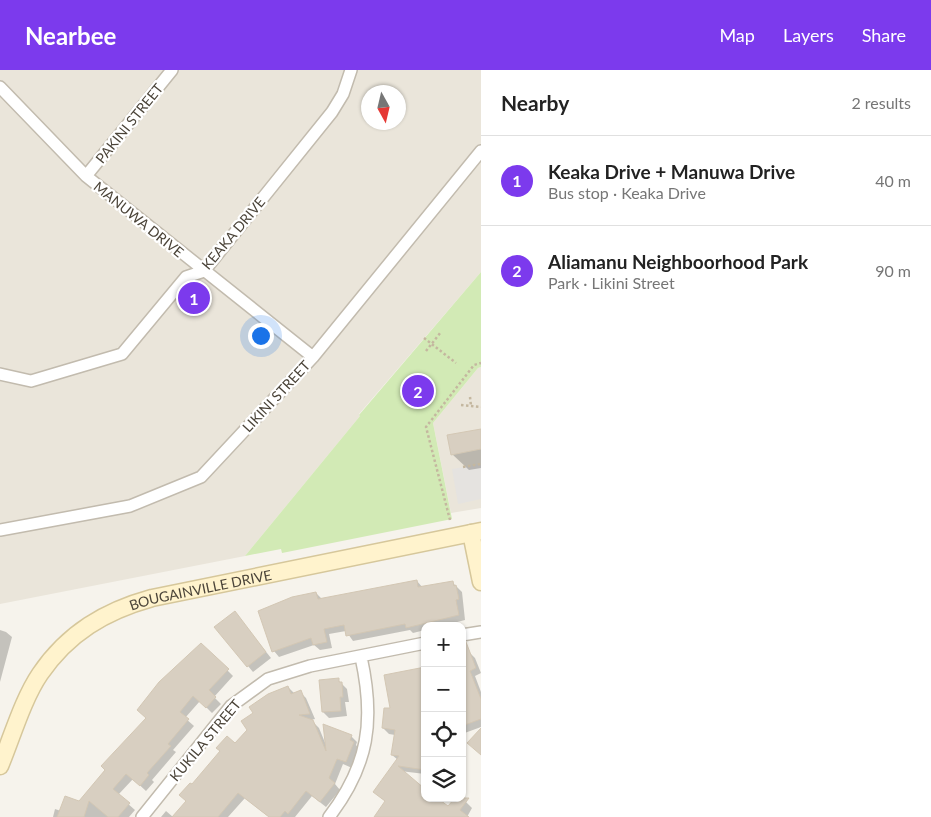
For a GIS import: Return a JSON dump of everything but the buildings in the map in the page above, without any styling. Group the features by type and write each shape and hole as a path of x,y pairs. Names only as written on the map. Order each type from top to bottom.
{"street":[{"name":"PAKINI STREET","path":"86,176 172,70"},
{"name":"KEAKA DRIVE","path":"0,374 31,381 122,354 186,277 204,271 332,112 343,94 351,70"},
{"name":"MANUWA DRIVE","path":"0,87 86,176 313,357"},
{"name":"LIKINI STREET","path":"0,530 130,506 201,477 313,357 481,151"},
{"name":"BOUGAINVILLE DRIVE","path":"0,766 40,674 82,629 122,606 152,598 476,532"},
{"path":"476,532 481,582"},
{"path":"466,634 481,632"},
{"name":"KUKILA STREET","path":"142,817 231,706 248,691 268,679 288,672 421,644"},
{"path":"329,817 349,786 365,747 369,728 369,702 361,657"}],"path":[{"path":"426,351 441,332"},
{"path":"424,338 456,364"},
{"path":"450,520 426,427 474,365 481,362"},
{"path":"470,397 471,406"},
{"path":"461,405 481,406"},
{"path":"463,467 481,464"}],"shaded area":[{"path":"0,70 481,70 481,272 359,414 360,416 245,556 0,604"},
{"path":"481,367 481,508 451,513 433,423 478,368"},
{"path":"481,464 481,499 458,504 452,469"}],"green space":[{"path":"481,272 481,367 478,368 433,423 452,519 282,553 281,549 245,556 359,415"}],"place":[{"name":"Keaka Drive + Manuwa Drive","path":"194,298"},
{"name":"Aliamanu Neighboorhood Park","path":"418,391"}]}
